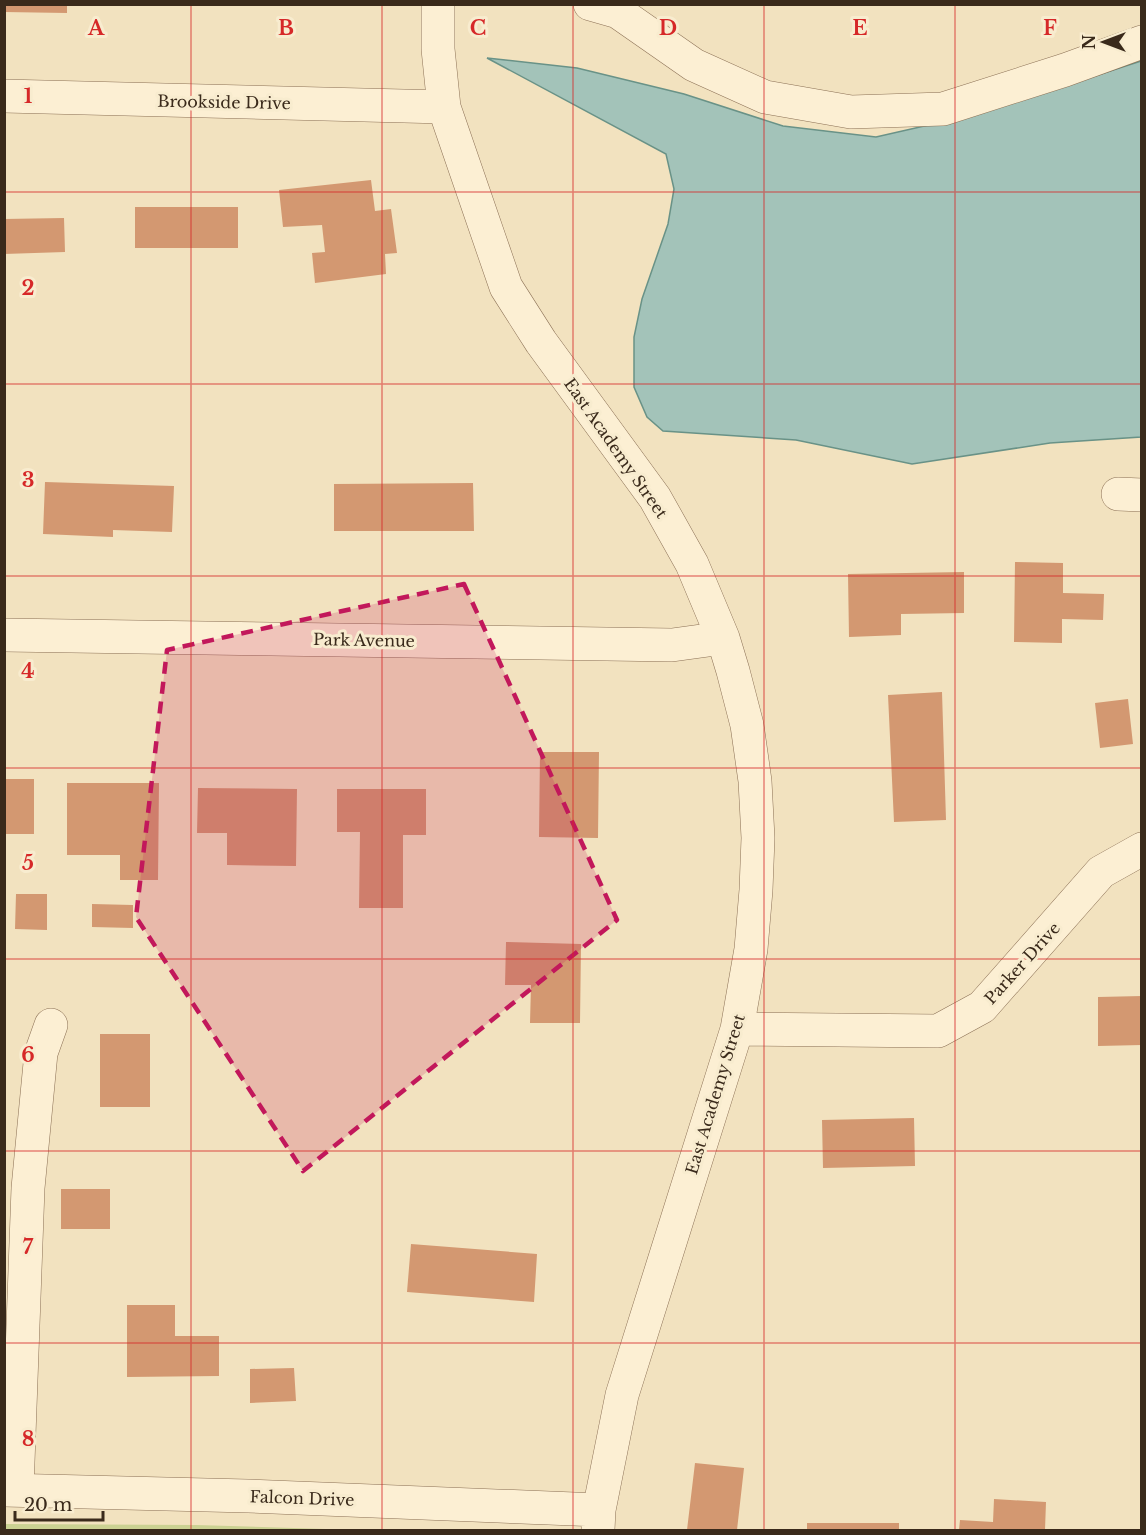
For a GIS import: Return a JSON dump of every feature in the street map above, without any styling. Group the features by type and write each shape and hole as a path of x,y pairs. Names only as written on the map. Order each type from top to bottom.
{"street":[{"name":"East Academy Street","path":"438,4 438,49 444,107 506,287 541,342 655,498 692,564 723,638 747,725 755,782 758,838 751,949 737,1029 622,1395 599,1520"},
{"path":"590,4 618,12 694,65 765,97 851,112 942,109 1065,70 1142,42"},
{"name":"Brookside Drive","path":"4,96 444,107"},
{"name":"Park Avenue","path":"4,635 672,645 723,638"},
{"name":"Parker Drive","path":"737,1029 938,1031 982,1007 1101,872 1142,849"},
{"path":"11,1490 24,1258 17,1166 41,1053 51,1025"},
{"name":"Falcon Drive","path":"11,1490 248,1496 599,1520"}],"highlighted area":[{"path":"464,584 617,920 303,1171 136,917 167,650"}],"green space":[{"path":"5,1524 196,1525 357,1530 5,1530"}],"water":[{"path":"487,58 577,68 684,94 783,126 876,137 977,114 1141,61 1141,437 1050,443 912,464 796,440 663,431 647,417 634,387 634,337 642,299 668,224 674,189 666,154"}],"building":[{"path":"4,4 67,4 67,13 4,12"},
{"path":"371,180 375,211 391,209 397,253 385,254 386,274 315,283 312,253 325,252 322,225 283,227 279,190"},
{"path":"135,207 238,207 238,248 135,248"},
{"path":"64,218 65,252 4,254 4,219"},
{"path":"45,482 174,486 172,532 113,530 113,537 43,534"},
{"path":"473,483 474,531 334,531 334,484"},
{"path":"1015,562 1063,563 1063,593 1104,594 1103,620 1062,619 1062,643 1014,642"},
{"path":"964,572 964,613 901,614 901,635 849,637 848,574"},
{"path":"942,692 946,820 894,822 888,695"},
{"path":"1128,699 1133,744 1100,748 1095,703"},
{"path":"540,752 599,752 598,838 539,837"},
{"path":"4,779 34,779 34,834 4,834"},
{"path":"67,783 159,783 158,880 120,880 120,855 67,855"},
{"path":"198,788 297,789 296,866 227,865 227,833 197,833"},
{"path":"337,789 426,789 426,835 403,835 403,908 359,908 360,832 337,832"},
{"path":"16,894 47,894 47,930 15,929"},
{"path":"92,904 133,905 133,928 92,927"},
{"path":"506,942 581,944 580,1023 530,1023 531,985 505,985"},
{"path":"1142,996 1142,1045 1098,1046 1098,997"},
{"path":"100,1034 150,1034 150,1107 100,1107"},
{"path":"914,1118 915,1166 823,1168 822,1120"},
{"path":"61,1189 110,1189 110,1229 61,1229"},
{"path":"411,1244 537,1254 534,1302 407,1292"},
{"path":"127,1305 175,1305 175,1336 219,1336 219,1376 127,1377"},
{"path":"294,1368 296,1401 250,1403 250,1369"},
{"path":"695,1463 744,1468 737,1530 687,1530"},
{"path":"994,1499 1046,1502 1045,1530 959,1530 960,1520 993,1522"},
{"path":"807,1523 899,1523 899,1530 807,1530"}]}
